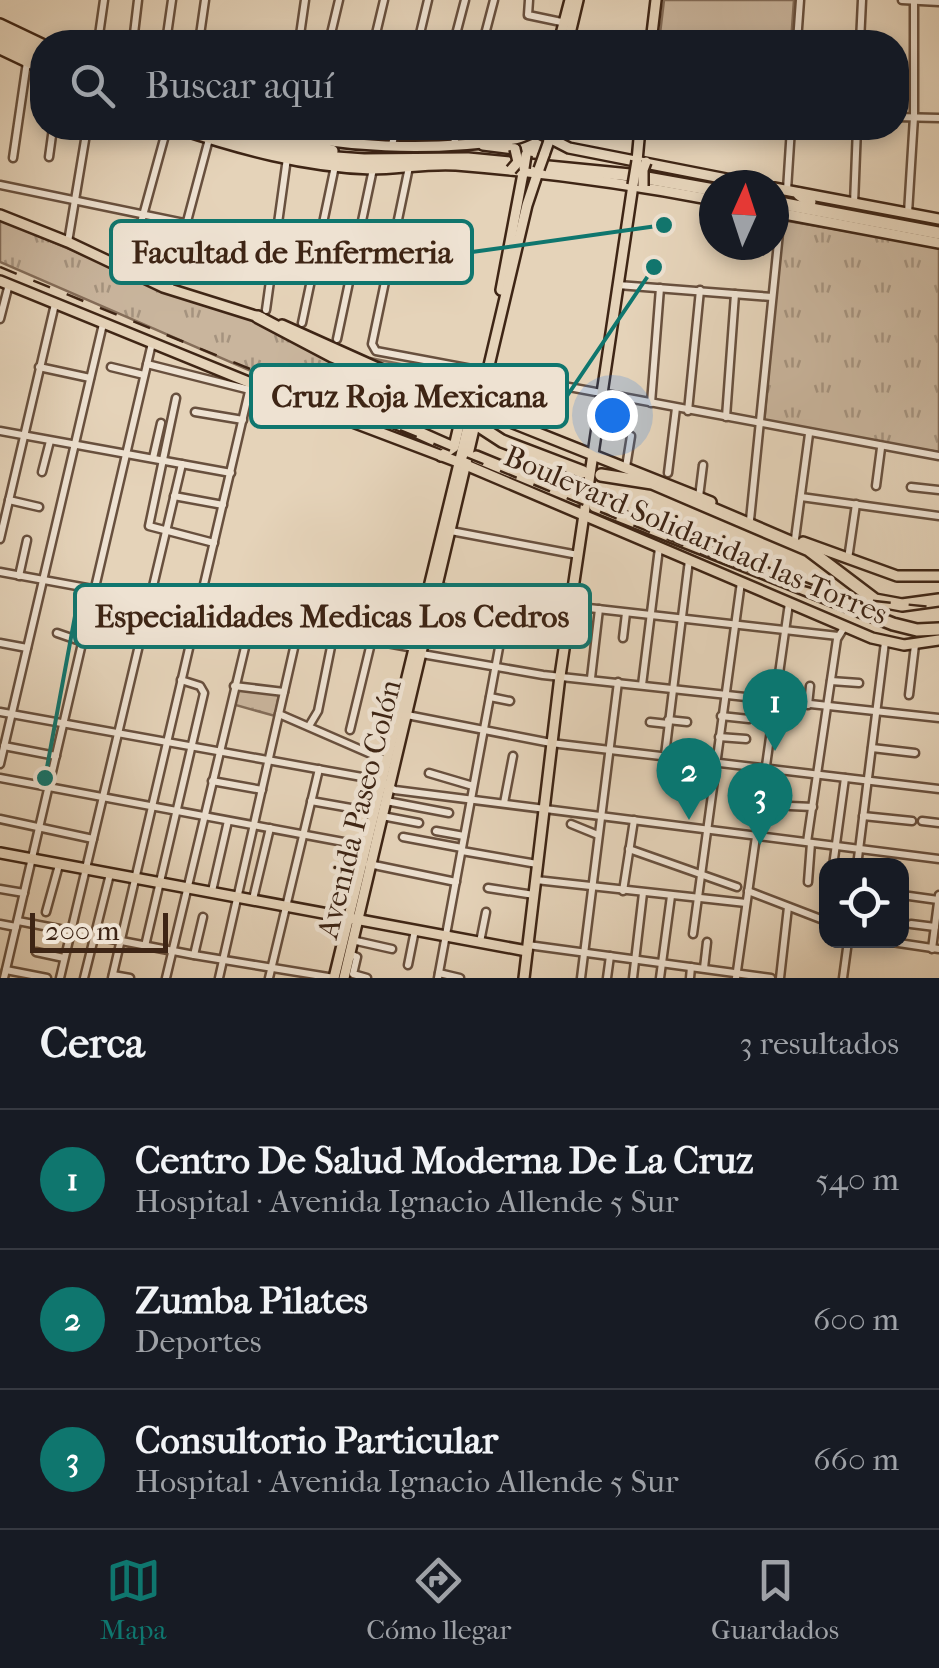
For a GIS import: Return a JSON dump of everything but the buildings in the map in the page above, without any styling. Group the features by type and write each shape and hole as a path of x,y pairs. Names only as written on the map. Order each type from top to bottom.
{"highway":[{"path":"0,27 30,42"},
{"path":"0,40 30,55"},
{"path":"246,140 309,156 468,159 630,175 699,187"},
{"path":"279,140 341,152 469,152 631,168 699,181"},
{"path":"789,202 939,222"},
{"path":"789,202 906,219 939,233"},
{"name":"Boulevard Solidaridad las Torres","path":"262,314 332,356 468,407"},
{"name":"Boulevard Solidaridad las Torres","path":"268,390 347,402 445,451"},
{"path":"482,428 502,441 582,472"},
{"path":"467,461 578,499"},
{"name":"Boulevard Solidaridad las Torres","path":"602,475 652,483 809,550 875,600 902,605 939,600"},
{"name":"Boulevard Solidaridad las Torres","path":"595,506 893,624 917,630 939,629"}],"main road":[{"path":"568,30 570,0"},
{"path":"565,30 578,0"},
{"path":"652,30 656,0"},
{"path":"0,49 30,63"},
{"path":"217,140 335,166 524,170 699,197"},
{"path":"328,140 349,145 454,143 515,148 518,162 511,170 460,166"},
{"path":"466,144 504,140"},
{"name":"Avenida Paseo Colón","path":"441,552 451,531 467,461 468,407 485,372 530,140"},
{"name":"Avenida Paseo Colón","path":"500,306 547,140"},
{"path":"558,140 569,148 699,173"},
{"path":"524,978 560,676 618,284 642,162 641,140"},
{"path":"789,201 854,204 906,219"},
{"path":"789,202 939,243"},
{"name":"Boulevard Solidaridad las Torres","path":"0,215 169,288 262,314"},
{"name":"Boulevard Solidaridad las Torres","path":"4,283 250,387 268,390"},
{"path":"445,451 449,453 456,444 468,407"},
{"name":"Boulevard Solidaridad las Torres","path":"468,407 848,559 897,576 939,576"},
{"name":"Boulevard Solidaridad las Torres","path":"445,451 584,516 885,642 915,644 939,640"},
{"name":"Avenida Paseo Colón","path":"344,978 364,846 422,653 433,586 467,461"},
{"name":"Avenida Paseo Colón","path":"334,978 370,864 385,801 387,761 408,714 430,621 433,586"},
{"path":"0,853 528,948"}],"street":[{"path":"100,30 104,0"},
{"path":"134,30 138,0"},
{"path":"168,30 172,0"},
{"path":"201,30 205,0"},
{"path":"301,30 305,0"},
{"path":"332,30 339,0"},
{"path":"377,30 384,0"},
{"path":"421,30 428,0"},
{"path":"457,30 465,0"},
{"path":"486,30 494,0"},
{"path":"798,30 800,0"},
{"path":"861,30 862,0"},
{"path":"902,0 939,2"},
{"path":"906,219 914,117 914,0"},
{"path":"528,4 530,16 568,24"},
{"path":"13,158 27,62"},
{"path":"909,117 939,118"},
{"path":"49,156 51,140"},
{"path":"68,242 86,140"},
{"path":"128,272 163,140"},
{"path":"169,288 208,140"},
{"path":"349,145 350,140"},
{"path":"392,145 393,140"},
{"path":"787,170 790,140"},
{"path":"854,204 856,140"},
{"path":"262,314 286,158"},
{"path":"302,323 335,166"},
{"path":"409,167 372,344 376,351 939,456"},
{"path":"337,339 373,168"},
{"path":"0,185 388,265"},
{"path":"750,520 777,260"},
{"path":"0,319 4,283"},
{"path":"618,284 772,296"},
{"path":"651,403 660,288"},
{"path":"688,410 700,290"},
{"path":"726,417 734,294"},
{"path":"0,539 55,304"},
{"path":"0,764 103,324"},
{"path":"47,978 5,974 152,343"},
{"path":"130,978 113,976 250,387 147,364"},
{"path":"111,366 144,375"},
{"path":"39,367 90,378"},
{"path":"176,398 150,524 152,530 214,543"},
{"path":"668,473 676,408"},
{"path":"195,412 243,420"},
{"path":"153,458 160,422"},
{"path":"0,430 232,473"},
{"path":"796,539 810,434"},
{"path":"626,467 631,436"},
{"path":"42,472 50,441"},
{"path":"876,486 881,447"},
{"path":"60,978 182,464"},
{"path":"699,497 703,465"},
{"path":"912,487 939,490"},
{"path":"174,496 223,504"},
{"path":"801,497 939,516"},
{"path":"6,502 39,506"},
{"path":"848,559 856,504"},
{"path":"451,531 578,555"},
{"path":"18,576 28,540"},
{"path":"642,685 659,548"},
{"path":"665,755 689,560"},
{"path":"0,572 334,632 496,668 939,718"},
{"path":"692,934 740,582"},
{"path":"433,586 570,608 838,636"},
{"path":"736,976 789,603"},
{"path":"591,678 600,610"},
{"path":"623,638 626,613"},
{"path":"166,978 252,618"},
{"path":"430,621 456,627 464,643"},
{"path":"219,978 299,626"},
{"path":"808,882 813,807 838,636 845,626"},
{"path":"460,978 438,976 502,631 532,640"},
{"path":"309,726 318,711 334,632"},
{"path":"57,633 83,642"},
{"path":"350,730 372,640"},
{"path":"858,858 885,642"},
{"path":"0,643 27,648"},
{"path":"909,695 915,644"},
{"path":"145,946 204,699 203,688 181,680"},
{"path":"832,681 859,684"},
{"path":"581,978 618,682"},
{"path":"234,686 284,692"},
{"path":"808,704 810,686"},
{"path":"490,697 510,701"},
{"path":"0,712 471,799 939,859"},
{"path":"279,714 387,761"},
{"path":"408,714 551,742 939,789"},
{"path":"721,716 749,720"},
{"path":"650,722 687,722"},
{"path":"718,737 746,740"},
{"path":"872,748 915,753"},
{"path":"2,749 56,756"},
{"path":"504,804 513,756"},
{"path":"680,796 685,758"},
{"path":"269,978 319,769"},
{"path":"428,773 473,786"},
{"path":"0,778 364,846"},
{"path":"833,858 845,778"},
{"path":"212,780 262,790"},
{"path":"311,801 362,810"},
{"path":"385,801 449,813"},
{"path":"790,806 813,807"},
{"path":"381,816 420,823"},
{"path":"863,816 912,821"},
{"path":"0,819 93,839"},
{"path":"623,890 634,820"},
{"path":"922,821 939,823"},
{"path":"212,892 228,822"},
{"path":"571,824 598,834"},
{"path":"253,898 270,828"},
{"path":"436,831 464,836"},
{"path":"403,837 537,864"},
{"path":"629,849 737,886"},
{"path":"370,864 456,882"},
{"path":"46,912 59,865"},
{"path":"84,978 110,874"},
{"path":"536,880 746,904"},
{"path":"488,888 534,895"},
{"path":"0,889 24,893"},
{"path":"748,891 819,918"},
{"path":"632,978 643,893"},
{"path":"909,895 939,897 936,949 909,945"},
{"path":"660,978 671,896"},
{"path":"780,978 788,907"},
{"path":"480,942 486,912"},
{"path":"194,955 202,918"},
{"path":"0,924 71,932 334,978"},
{"path":"911,924 935,927"},
{"path":"408,966 414,930"},
{"path":"352,940 392,949"},
{"path":"704,968 708,942"},
{"path":"528,948 772,978"},
{"path":"843,978 847,948"},
{"path":"36,952 64,958"},
{"path":"350,954 357,958 352,973 367,978"},
{"path":"608,978 610,956"},
{"path":"690,978 691,967"}],"green space":[{"path":"664,0 794,0 792,30 660,30"},
{"path":"0,220 203,305 259,321 423,401 422,430 272,380 0,262"},
{"path":"789,221 939,247 939,452 764,424 778,260 789,260"},
{"path":"370,358 471,378 465,400"},
{"path":"236,689 279,695 275,716 232,704"}],"railway":[{"path":"0,267 738,568 849,598 939,608"}],"place":[{"name":"Facultad de Enfermeria","path":"664,225"},
{"name":"Cruz Roja Mexicana","path":"654,267"},
{"name":"Centro De Salud Moderna De La Cruz","path":"775,751"},
{"name":"Especialidades Medicas Los Cedros","path":"45,778"},
{"name":"Zumba Pilates","path":"689,820"},
{"name":"Consultorio Particular","path":"760,845"}]}
